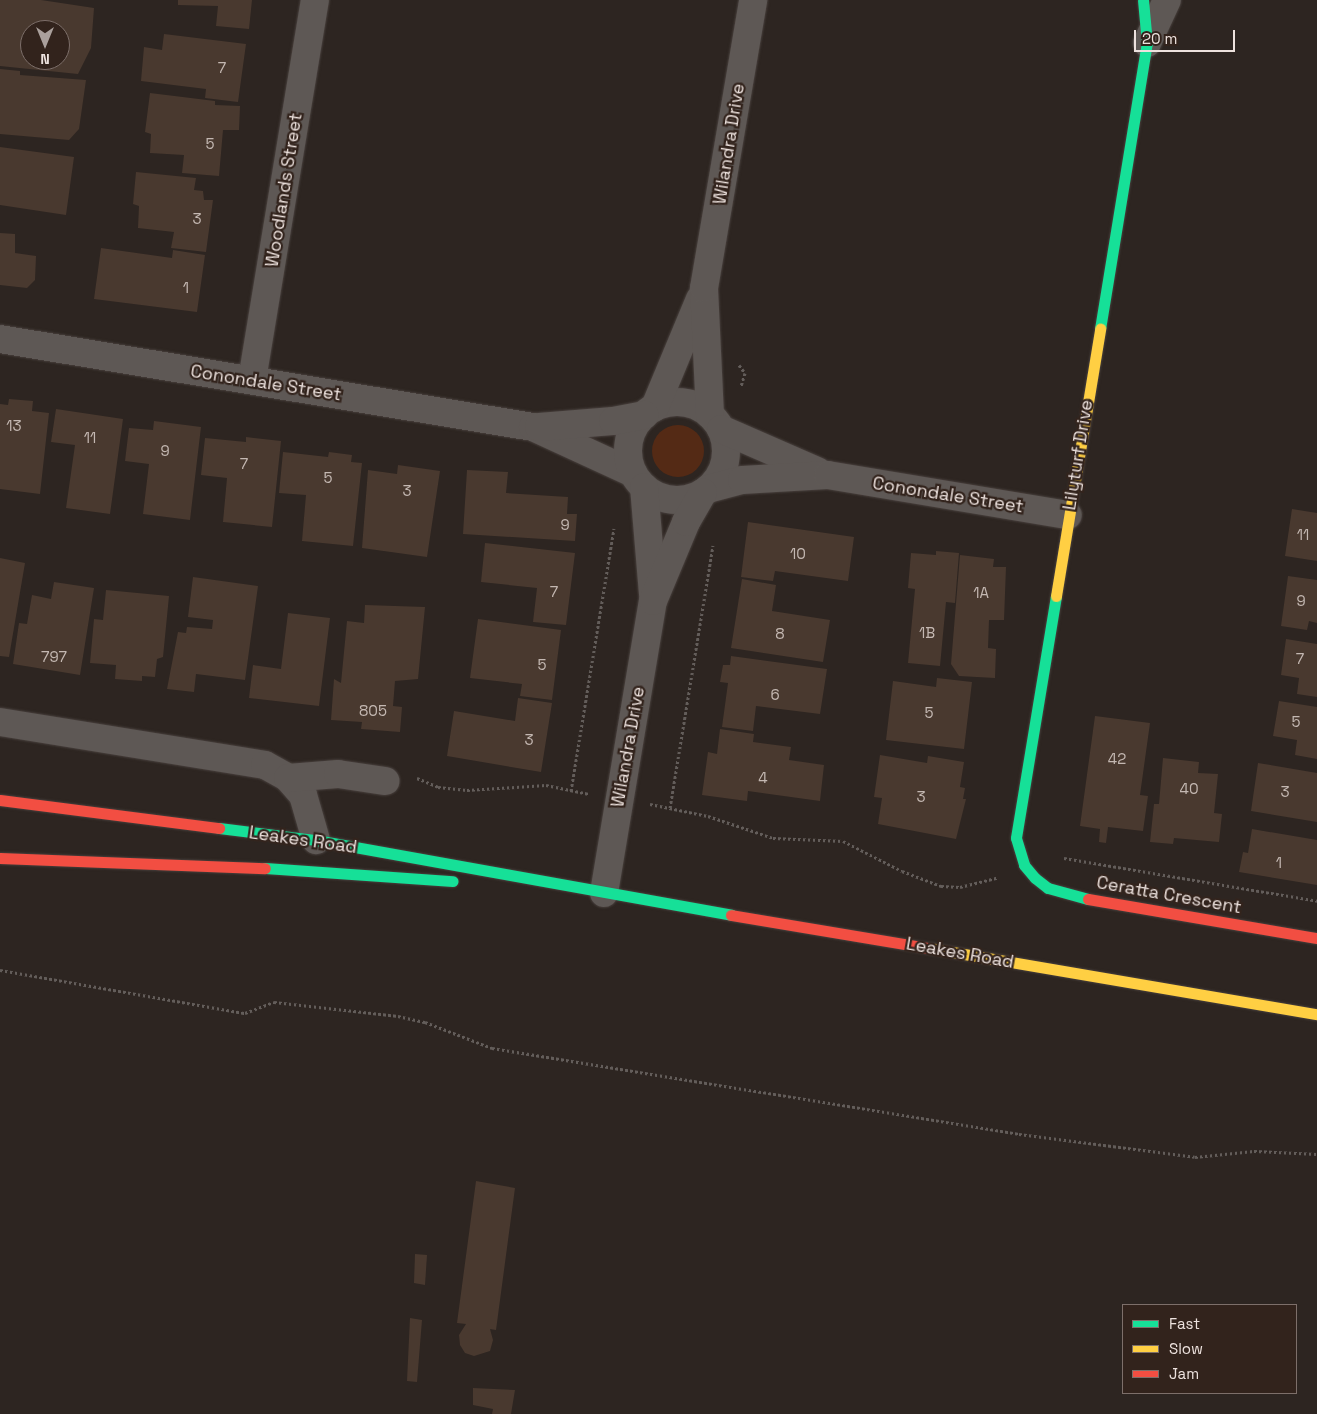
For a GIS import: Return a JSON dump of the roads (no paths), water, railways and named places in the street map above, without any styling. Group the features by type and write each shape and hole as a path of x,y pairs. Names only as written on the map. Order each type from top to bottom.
{"main road":[{"name":"Lilyturf Drive","path":"1024,865 1016,838 1018,820 1147,43 1142,0"},
{"name":"Leakes Road","path":"0,800 316,840 604,893 1317,1014"},
{"name":"Leakes Road","path":"0,858 312,870 467,882"},
{"name":"Ceratta Crescent","path":"1024,865 1048,888 1067,895 1317,938"},
{"name":"Leakes Road","path":"487,884 604,893"}],"street":[{"name":"Woodlands Street","path":"252,380 315,0"},
{"name":"Wilandra Drive","path":"650,411 704,288 753,0"},
{"name":"Lilyturf Drive","path":"1147,43 1166,0"},
{"name":"Wilandra Drive","path":"704,288 716,422"},
{"name":"Conondale Street","path":"0,339 532,427 613,422 650,411"},
{"path":"684,403 716,422 726,455 717,480 705,491 691,498 666,499 638,480 628,448 633,430 650,411 684,403"},
{"name":"Conondale Street","path":"716,422 828,475"},
{"name":"Conondale Street","path":"532,427 638,480"},
{"name":"Conondale Street","path":"705,491 742,480 828,475 1068,515"},
{"name":"Wilandra Drive","path":"638,480 653,601"},
{"name":"Wilandra Drive","path":"604,893 653,601 686,522 705,491"},
{"path":"0,722 276,772 338,774 385,781"},
{"path":"276,772 303,795 316,840"}]}
